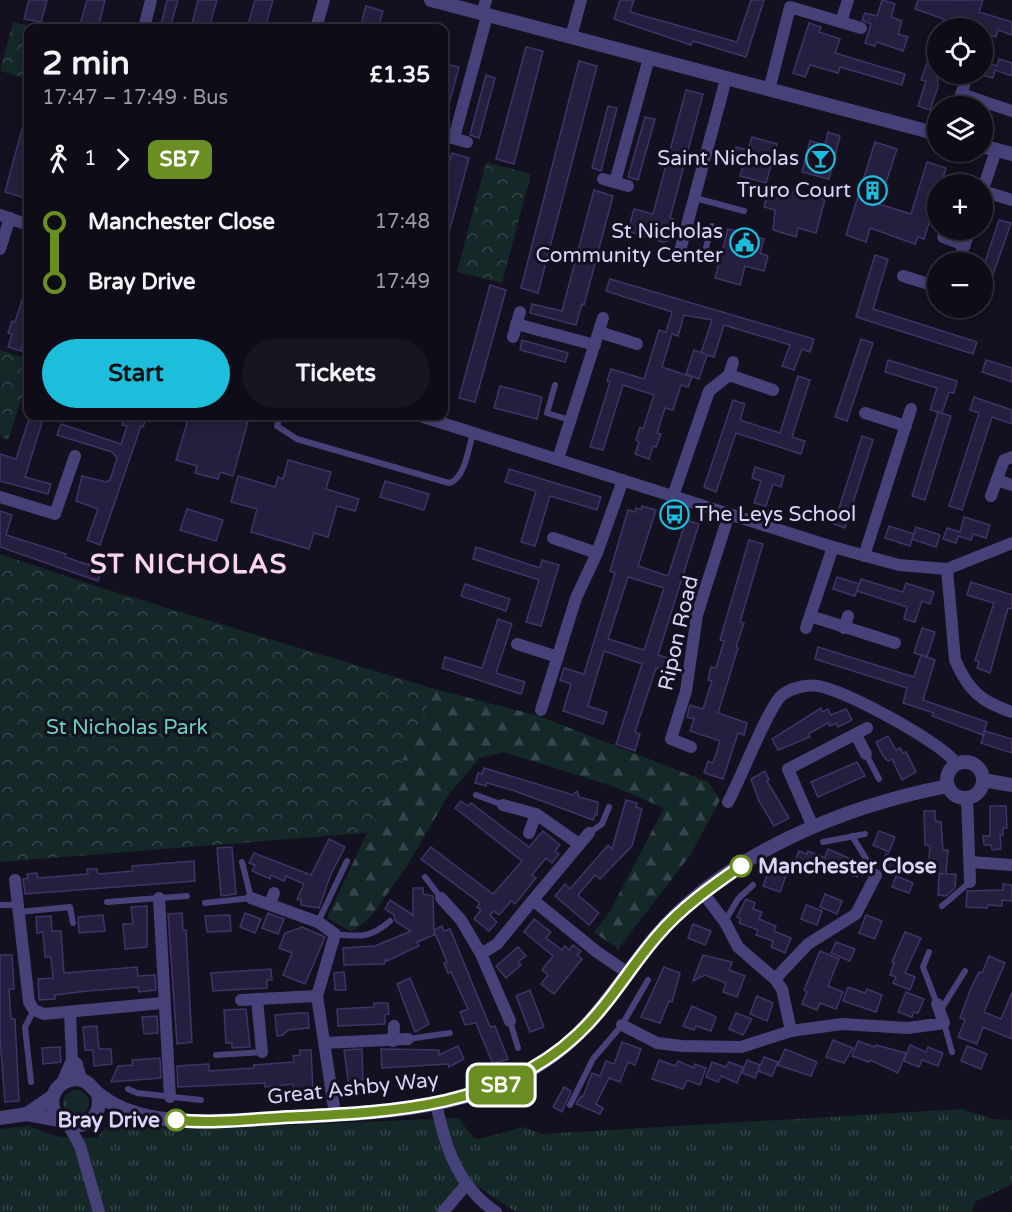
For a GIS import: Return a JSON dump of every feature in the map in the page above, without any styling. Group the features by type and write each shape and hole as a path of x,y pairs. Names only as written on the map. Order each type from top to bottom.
{"street":[{"path":"145,24 151,0"},
{"path":"317,24 324,0"},
{"path":"431,0 927,131"},
{"path":"466,142 449,137 485,15 486,0"},
{"path":"571,37 581,0"},
{"path":"841,22 848,0"},
{"path":"769,90 790,7 861,28"},
{"path":"628,186 609,180 649,58"},
{"path":"680,251 726,79"},
{"path":"993,107 1012,111"},
{"path":"993,149 1012,154"},
{"path":"993,194 1012,200"},
{"path":"0,249 5,216 24,223"},
{"path":"951,240 965,245"},
{"path":"962,252 967,240"},
{"path":"903,276 927,284"},
{"path":"558,459 603,318"},
{"path":"516,325 595,345"},
{"path":"599,332 637,344"},
{"path":"673,496 709,391 731,368 774,390"},
{"path":"864,556 911,409"},
{"path":"866,413 906,426"},
{"path":"434,420 833,547 899,565 947,569 1012,544"},
{"path":"0,497 55,514 75,456"},
{"path":"991,496 1004,460 1012,457"},
{"path":"542,710 576,598 597,553 623,480"},
{"path":"998,480 1012,485"},
{"name":"Ripon Road","path":"691,747 671,740 686,691 697,615 729,514"},
{"path":"553,538 597,553"},
{"path":"833,547 808,622 846,622 895,643"},
{"path":"947,569 955,660 961,674 978,697 1012,712"},
{"path":"517,644 558,657"},
{"path":"728,802 770,715 782,696 801,686 825,687 903,725 939,746 957,764 974,765 983,780"},
{"path":"813,827 788,769 867,728"},
{"path":"856,735 866,754"},
{"path":"957,764 948,773 948,786 955,795 967,798 977,794 983,780"},
{"path":"983,780 1012,784"},
{"name":"Great Ashby Way","path":"98,1094 124,1109 153,1117 187,1121 335,1114 436,1103 494,1088 544,1062 580,1032 669,922 703,893 760,853 842,815 948,786"},
{"path":"967,798 970,882"},
{"path":"503,805 536,814 579,844"},
{"path":"529,833 536,814"},
{"path":"481,954 497,944 589,833"},
{"path":"971,862 1012,865"},
{"path":"775,979 808,944 856,914 876,875"},
{"path":"15,880 30,1002 34,1010 44,1014 163,1004"},
{"path":"703,893 725,922 738,947 775,979 785,997 790,1031"},
{"path":"159,898 163,1004 170,1097"},
{"path":"251,898 272,898 318,922 335,934 317,996 335,1114"},
{"path":"441,898 461,920 481,954 510,1021"},
{"path":"533,900 597,952 627,972"},
{"path":"241,1000 317,996"},
{"path":"257,999 262,1052"},
{"path":"27,1114 53,1096 63,1083 72,1060 70,1012"},
{"path":"622,1024 657,1043 682,1046 741,1047 790,1031 842,1024 908,1028 940,1013"},
{"path":"393,1041 394,1026"},
{"path":"324,1043 408,1039"},
{"path":"72,1060 81,1072 81,1079"},
{"path":"63,1083 81,1079 91,1084 98,1094 98,1112 87,1124 80,1146"},
{"path":"53,1096 52,1109 80,1146 99,1212"},
{"path":"436,1103 451,1160 466,1185 496,1212"},
{"name":"Great Ashby Way","path":"98,1112 124,1109"},
{"path":"0,1118 27,1114 64,1123 87,1124"},
{"path":"443,1212 466,1185"}],"lane":[{"path":"694,198 744,211"},
{"path":"680,251 703,258 712,226"},
{"path":"555,385 547,413 570,421"},
{"path":"279,420 277,426 297,439 449,483 458,478 462,470 474,432"},
{"path":"866,754 879,779"},
{"path":"476,795 503,805"},
{"path":"589,833 602,824 609,807"},
{"path":"824,842 866,834"},
{"path":"852,836 876,875"},
{"path":"318,922 347,861"},
{"path":"205,903 251,898 242,862"},
{"path":"425,876 441,898"},
{"path":"942,906 970,882"},
{"path":"725,922 738,899 753,885"},
{"path":"107,902 187,896"},
{"path":"0,905 19,908 70,907 73,923"},
{"path":"335,934 356,936 376,933 390,921"},
{"path":"929,952 923,967 952,1052"},
{"path":"940,1013 965,971"},
{"path":"570,1105 592,1059 622,1024 648,980"},
{"path":"31,1082 24,1027 34,1010"},
{"path":"510,1021 518,1048"},
{"path":"408,1039 450,1033"},
{"path":"216,1055 262,1052"},
{"path":"128,1089 137,1093 201,1100"}],"green space":[{"path":"13,22 24,25 24,78 0,71"},
{"path":"486,162 531,174 502,283 457,272"},
{"path":"0,350 24,358 24,391 8,441 0,435"},
{"name":"St Nicholas Park","path":"0,554 105,589 435,689 377,816 366,833 0,862"},
{"path":"435,689 539,716 708,782 720,800 691,854 618,949 594,932 609,913 664,808 612,786 504,752 480,758 449,794 407,866 370,918 351,932 327,918"},
{"path":"76,1090 85,1094 89,1103 85,1112 76,1116 67,1112 63,1103 67,1094"},
{"path":"962,1109 993,1119 1012,1120 1012,1184 975,1202 972,1212 516,1212 474,1184 443,1212 0,1212 0,1129 28,1126 60,1137 97,1138 109,1124 192,1129 458,1118 474,1138 480,1139 523,1127 542,1134"}],"building":[{"path":"29,0 47,0 41,22 24,19"},
{"path":"87,0 105,0 99,24 80,24"},
{"path":"167,0 178,0 171,24 161,24"},
{"path":"198,0 217,0 210,24 192,24"},
{"path":"255,0 273,0 266,24 248,24"},
{"path":"620,0 634,0 630,12 737,42 751,0 764,0 746,57 693,41 691,45 614,19"},
{"path":"882,0 895,4 891,17 902,21 898,34 908,37 903,51 877,42 875,46 865,43 871,24 862,20 865,13 877,16"},
{"path":"918,0 983,0 979,12 1012,22 1012,35 998,30 996,37 993,36 993,18 941,18 915,9"},
{"path":"366,6 383,11 379,24 361,24"},
{"path":"809,23 821,27 819,32 840,39 835,53 905,74 902,85 840,67 838,73 810,65 805,77 793,73"},
{"path":"526,47 543,51 514,164 496,159"},
{"path":"999,59 1012,63 1012,76 995,70 993,78 993,65 997,66"},
{"path":"579,61 597,66 538,293 521,288"},
{"path":"927,63 927,84 938,84 938,87 935,96 927,96 927,109 918,106 926,81 921,80"},
{"path":"450,65 459,67 448,108"},
{"path":"486,75 495,78 479,138 470,135"},
{"path":"686,90 703,94 670,218 674,219 672,236 669,235 668,241 662,242 628,231 634,209 653,214"},
{"path":"608,106 617,108 601,171 592,168"},
{"path":"645,117 655,119 638,180 628,177"},
{"path":"24,122 22,197 5,192"},
{"name":"Saint Nicholas","path":"828,132 840,136 829,179 802,172 810,141 825,145"},
{"path":"752,137 777,144 766,183 740,176 743,166 732,163 736,147 748,150"},
{"name":"Truro Court","path":"875,142 897,149 879,204 911,214 927,162 946,168 944,174 927,174 927,230 924,239 918,237 915,244 870,228 866,242 846,235"},
{"path":"452,153 469,158 448,236 448,168"},
{"path":"769,187 825,199 816,233 798,228 796,237 773,230 775,210 764,207"},
{"path":"594,190 613,196 584,305 582,304 576,325 530,313 532,304 562,311"},
{"path":"999,220 1011,223 993,275 993,252 988,252"},
{"path":"728,229 764,239 760,253 768,256 764,271 745,266 740,285 715,278"},
{"path":"875,255 888,259 873,309 977,342 973,354 856,317"},
{"path":"610,279 814,339 810,352 802,349 794,370 782,366 790,345 724,325 714,357 707,355 699,379 686,374 694,350 701,353 712,320 684,315 678,336 672,334 662,367 692,377 688,387 681,385 673,410 665,408 657,433 661,434 656,447 653,446 649,459 635,454 639,442 636,440 640,427 643,429 654,395 623,385 603,450 590,447 610,382 607,381 611,369 644,379 659,330 666,332 672,312 606,291"},
{"path":"490,285 506,290 475,402 459,398"},
{"path":"24,294 24,341 21,351 8,347 12,334 8,333 12,321 15,322"},
{"path":"861,339 873,343 847,421 835,417"},
{"path":"522,340 568,353 565,362 520,350"},
{"path":"888,360 957,381 954,393 949,392 942,413 930,410 937,388 885,372"},
{"path":"986,360 1012,368 1012,382 982,372"},
{"path":"798,376 810,380 792,437 805,441 801,454 736,433 716,492 704,487 733,400 745,404 740,420 780,433"},
{"path":"500,386 542,397 537,419 494,408"},
{"path":"974,397 1012,410 1012,424 992,417 962,510 949,506 979,413 970,410"},
{"path":"938,412 951,416 925,500 912,496"},
{"path":"29,420 43,420 25,477 51,484 48,494 0,481 0,454 16,459"},
{"path":"123,420 146,420 143,427 141,426 100,545 87,540 98,509 76,501 82,476 106,482 110,480 117,458 112,452 57,435 61,424 121,444 127,426 122,425"},
{"path":"188,420 248,421 233,476 220,472 218,479 195,473 197,466 176,460"},
{"path":"862,436 873,440 845,528 834,524"},
{"path":"288,460 331,472 326,489 359,499 355,511 337,506 328,537 314,533 309,549 251,532 257,509 231,502 238,476 275,487 278,477 283,479"},
{"path":"755,467 784,476 781,487 773,484 766,506 754,503 761,481 752,478"},
{"path":"509,469 601,497 597,510 550,496 535,546 521,542 536,491 505,482"},
{"path":"385,481 429,494 424,510 380,497"},
{"path":"642,506 656,510 638,566 668,576 686,520 699,524 658,655 672,659 669,672 656,668 635,732 640,734 635,751 616,744 642,664 604,651 588,706 607,712 603,724 563,711 571,684 560,680 564,668 584,674 615,573 610,571 628,510 635,512 636,508 641,510","holes":["628,577 664,588 644,650 608,639"]},
{"path":"187,509 223,520 216,541 180,530"},
{"path":"0,511 12,515 6,535 66,554 65,557 89,565 91,558 104,562 98,581 0,547"},
{"path":"964,517 990,525 986,538 973,534 971,540 958,536 956,543 943,539 947,528 960,532"},
{"path":"889,526 914,534 910,546 885,538"},
{"path":"916,527 940,535 936,547 912,539"},
{"path":"749,540 763,544 740,622 744,623 736,647 738,648 718,713 747,723 744,735 738,733 723,779 704,773 708,761 713,763 720,741 690,731 694,719 687,717 690,705 703,709 712,681 708,680 711,667 716,668 724,641 720,640"},
{"path":"476,547 540,568 542,560 559,565 541,626 526,622 539,580 473,559"},
{"path":"837,577 859,584 855,596 833,589"},
{"path":"861,579 903,592 906,583 934,592 930,604 922,601 915,622 904,619 907,607 857,591"},
{"path":"971,582 1012,595 1012,609 1008,608 990,673 977,668 979,662 975,660 994,603 967,595"},
{"path":"465,584 510,599 506,611 461,596"},
{"path":"498,619 512,624 496,673 525,682 521,694 442,668 445,657 482,668"},
{"path":"922,628 935,632 927,657 914,653"},
{"path":"818,647 914,677 921,655 935,660 923,700 987,722 983,735 932,716 934,713 903,703 907,688 815,659"},
{"path":"821,708 822,712 828,709 831,715 846,709 852,720 838,727 836,723 830,726 828,723 808,734 810,737 778,750 772,739"},
{"path":"985,731 1012,739 1012,753 981,743"},
{"path":"888,736 896,750 900,748 903,753 906,752 916,772 902,780 892,759 888,761 883,756 876,742"},
{"path":"857,762 865,776 818,797 811,782"},
{"path":"484,768 573,795 577,791 579,797 598,802 597,815 593,820 515,791 487,783 486,786 475,783 478,773 482,774"},
{"path":"765,771 769,780 767,781 789,818 774,826 759,801 751,779"},
{"path":"626,800 637,803 636,807 642,809 632,846 600,879 595,875 578,895 599,913 589,925 555,896 565,884 570,889 608,845 612,849"},
{"path":"461,801 468,806 471,803 529,847 543,831 560,845 555,851 559,854 552,863 546,858 532,875 536,878 515,904 511,901 499,915 494,911 490,915 497,922 489,931 474,919 481,910 477,907 480,903 421,859 431,847 493,894 522,861 455,808"},
{"path":"990,806 1006,806 1007,828 1003,828 1003,835 1000,835 1001,849 992,850 991,845 984,845 983,836 990,836"},
{"path":"924,811 935,811 935,821 941,822 943,850 948,850 946,874 956,874 955,888 946,896 938,895 939,874 933,873 934,859 929,859 930,846 925,845"},
{"path":"879,831 895,837 889,852 873,845"},
{"path":"329,839 345,847 331,874 319,908 301,905 301,900 297,899 304,884 286,876 284,881 271,875 270,879 252,871 255,865 249,863 254,853 311,875"},
{"path":"232,847 236,894 221,896 217,848"},
{"path":"828,849 862,864 857,877 822,865"},
{"path":"799,851 807,854 808,851 823,857 817,872 794,863"},
{"path":"886,854 904,861 899,875 880,867"},
{"path":"194,861 195,881 25,894 23,879 28,878 27,874 37,873 38,878 88,874 87,869 97,869 98,874 133,871 132,866"},
{"path":"777,868 787,873 780,892 763,886 768,872 774,875"},
{"path":"896,876 913,883 909,893 892,887"},
{"path":"1003,884 1012,885 1012,901 1002,900 1002,906 988,905 987,908 966,907 967,891 1003,890"},
{"path":"413,888 423,888 423,894 433,896 434,930 442,926 444,931 450,929 490,1027 495,1026 508,1059 493,1064 476,1023 465,1025 460,1012 468,1009 451,972 448,973 444,963 447,962 434,931 434,935 417,942 419,946 387,961 386,959 384,964 344,965 343,948 375,946 411,931 395,921 394,915 385,909 390,900 413,915"},
{"path":"825,894 842,901 837,914 820,907"},
{"path":"746,899 755,903 753,909 762,912 759,919 776,926 774,931 791,938 785,953 771,947 773,941 756,935 758,930 739,923 741,919 737,917"},
{"path":"806,905 822,911 817,925 801,919"},
{"path":"147,906 147,947 125,949 123,924 133,924 131,907"},
{"path":"182,913 183,930 186,930 192,1042 177,1044 168,914"},
{"path":"245,913 261,919 255,933 240,927"},
{"path":"268,913 284,919 278,934 262,928"},
{"path":"103,915 105,931 79,933 78,917"},
{"path":"230,915 231,931 207,932 205,916"},
{"path":"866,915 882,921 875,939 859,933"},
{"path":"51,916 52,931 61,931 64,973 137,967 138,976 155,975 156,990 139,992 138,987 87,991 55,995 55,999 39,1000 38,979 53,978 51,957 45,957 43,932 37,933 36,917"},
{"path":"534,919 551,932 546,938 562,950 565,946 569,950 573,945 581,951 577,955 582,959 554,994 541,984 548,975 542,970 553,956 524,932"},
{"path":"693,924 711,931 705,945 688,938"},
{"path":"302,927 325,937 305,984 283,975 292,953 279,948 285,933"},
{"path":"905,932 921,938 905,973 915,977 910,990 893,983 896,977 890,975 894,963 892,962"},
{"path":"836,942 855,949 850,961 831,953"},
{"path":"518,947 526,956 518,962 521,965 506,978 496,966"},
{"path":"820,951 839,959 828,986 843,992 836,1009 820,1003 817,1010 802,1004 807,992 804,990"},
{"path":"0,955 12,955 14,989 9,989 11,1019 15,1019 19,1101 5,1102 0,1038"},
{"path":"703,955 732,962 729,970 745,976 737,997 723,992 726,983 705,975 693,981"},
{"path":"989,956 1005,963 984,1012 1001,1019 1012,992 1012,1039 983,1027 977,1044 958,1037 965,1020 960,1018 971,988 979,972 982,973"},
{"path":"664,967 680,973 672,1002 669,1001 660,1023 641,1017"},
{"path":"271,969 272,980 267,980 267,988 213,991 211,973"},
{"path":"344,972 346,990 335,990 334,973"},
{"path":"410,978 429,1024 415,1032 397,984"},
{"path":"848,987 865,993 867,989 882,995 876,1012 843,1001"},
{"path":"530,990 544,1027 530,1032 516,996"},
{"path":"906,992 924,999 918,1013 914,1012 912,1017 898,1012"},
{"path":"757,996 773,1003 767,1021 750,1014"},
{"path":"374,1003 388,1003 389,1014 385,1015 385,1024 338,1026 337,1009 374,1007"},
{"path":"692,1006 716,1017 711,1031 696,1026 694,1030 683,1026"},
{"path":"246,1009 250,1047 232,1048 232,1043 226,1043 224,1010"},
{"path":"308,1013 309,1028 288,1030 283,1035 277,1036 275,1015"},
{"path":"736,1013 752,1019 743,1035 729,1029"},
{"path":"157,1016 158,1033 144,1034 142,1017"},
{"path":"97,1026 99,1049 111,1049 112,1064 94,1066 93,1050 85,1050 83,1027"},
{"path":"833,1040 853,1048 844,1063 826,1057"},
{"path":"858,1041 906,1053 898,1073 870,1060 869,1062 852,1056"},
{"path":"622,1042 641,1049 635,1065 628,1062 620,1082 609,1078 596,1104 603,1108 600,1114 576,1104 581,1096 583,1097 592,1073 600,1076 606,1061 614,1064"},
{"path":"910,1045 926,1052 928,1047 943,1053 938,1066 922,1060 919,1067 904,1061"},
{"path":"458,1046 464,1059 449,1067 448,1064 382,1068 381,1049 439,1050 439,1055"},
{"path":"967,1046 987,1054 981,1069 961,1061"},
{"path":"60,1047 61,1062 43,1064 42,1048"},
{"path":"362,1049 363,1087 349,1088 344,1050"},
{"path":"785,1049 817,1062 811,1076 778,1065"},
{"path":"300,1050 311,1050 313,1092 294,1094 293,1084 265,1087 265,1083 178,1087 177,1066 209,1064 209,1071 254,1068 254,1065 294,1062 293,1056 300,1055"},
{"path":"764,1057 778,1062 772,1076 758,1071"},
{"path":"160,1058 161,1078 111,1082 118,1066 133,1065 132,1060"},
{"path":"659,1060 676,1066 678,1061 694,1068 695,1064 706,1068 700,1085 687,1080 683,1089 652,1079"},
{"path":"747,1060 760,1065 755,1078 742,1073"},
{"path":"712,1062 726,1067 729,1062 743,1067 737,1083 721,1076 718,1082 706,1077"},
{"path":"564,1087 571,1091 562,1112 553,1107"}],"bus line":[{"name":"SB7","path":"176,1120 318,1116 395,1109 460,1098 510,1081 544,1062 580,1032 669,922 703,893 741,866"}],"place":[{"name":"Saint Nicholas","path":"820,158"},
{"name":"Truro Court","path":"872,190"},
{"name":"St Nicholas Community Center","path":"744,243"},
{"name":"The Leys School","path":"674,514"},
{"name":"Manchester Close","path":"741,866"},
{"name":"Bray Drive","path":"176,1120"}],"district":[{"name":"ST NICHOLAS","path":"189,564"}]}
